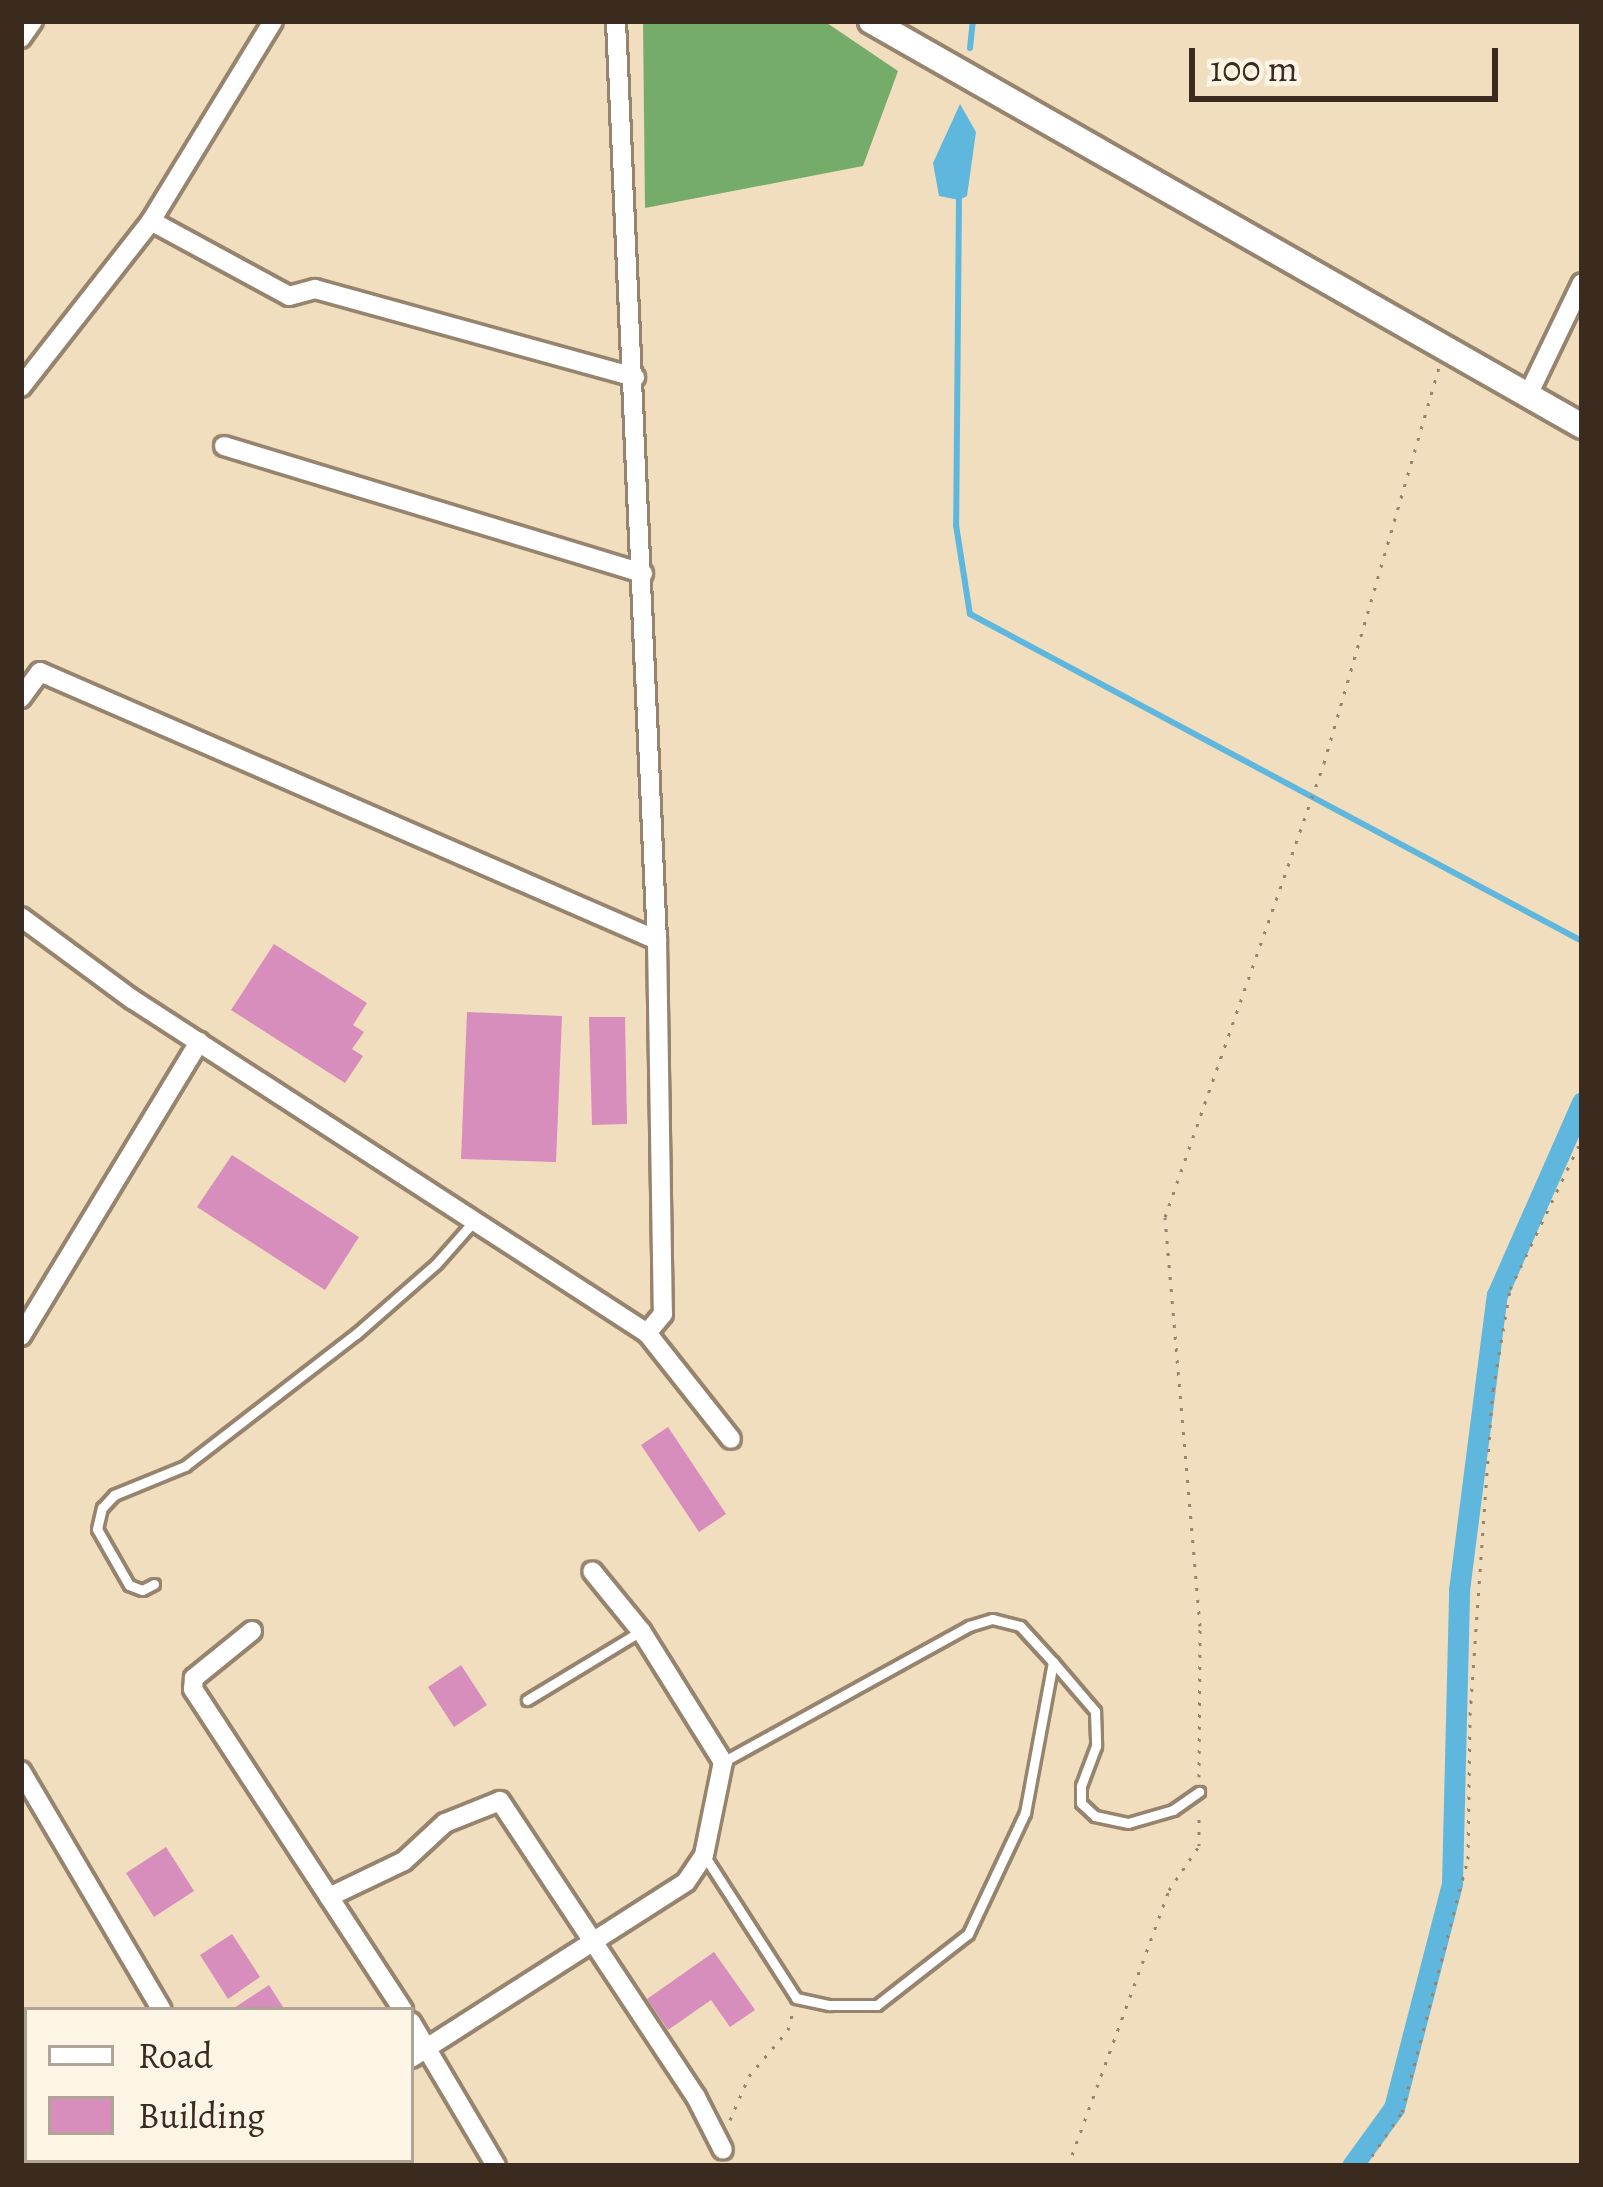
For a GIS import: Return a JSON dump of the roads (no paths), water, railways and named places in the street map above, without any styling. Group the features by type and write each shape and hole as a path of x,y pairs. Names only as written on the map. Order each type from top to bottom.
{"street":[{"path":"21,38 33,21"},
{"path":"21,387 151,221 274,21"},
{"path":"616,21 657,940 663,1314 647,1333"},
{"path":"871,21 1582,426"},
{"path":"151,221 289,296 315,289 635,377"},
{"path":"1528,395 1582,283"},
{"path":"224,446 643,573"},
{"path":"21,698 40,672 657,940"},
{"path":"21,917 199,1042 647,1333 731,1438"},
{"path":"21,1336 199,1042"},
{"path":"496,2166 420,2053 686,1882 704,1855 723,1762 641,1631 592,1571"},
{"path":"253,1631 194,1678 193,1689 402,2007"},
{"path":"21,1771 160,2007"},
{"path":"329,1897 404,1862 445,1822 500,1802 696,2097 723,2150"}],"lane":[{"path":"154,1584 142,1590 129,1586 97,1529 102,1508 114,1495 185,1466 280,1393 436,1264 474,1221"},
{"path":"723,1762 969,1626 992,1619 1020,1626 1095,1711 1096,1746 1081,1786 1081,1803 1096,1816 1128,1822 1173,1810 1199,1792"},
{"path":"527,1700 641,1631"},
{"path":"704,1855 796,1997 830,2005 877,2005 968,1934 1025,1814 1053,1662"}],"water":[{"path":"960,104 976,132 967,196 959,200 939,196 933,163"}],"waterway":[{"path":"970,48 973,21"},
{"path":"959,197 956,525 970,614 1582,941"},
{"path":"1352,2166 1394,2108 1452,1883 1459,1590 1497,1295 1582,1102"}]}
